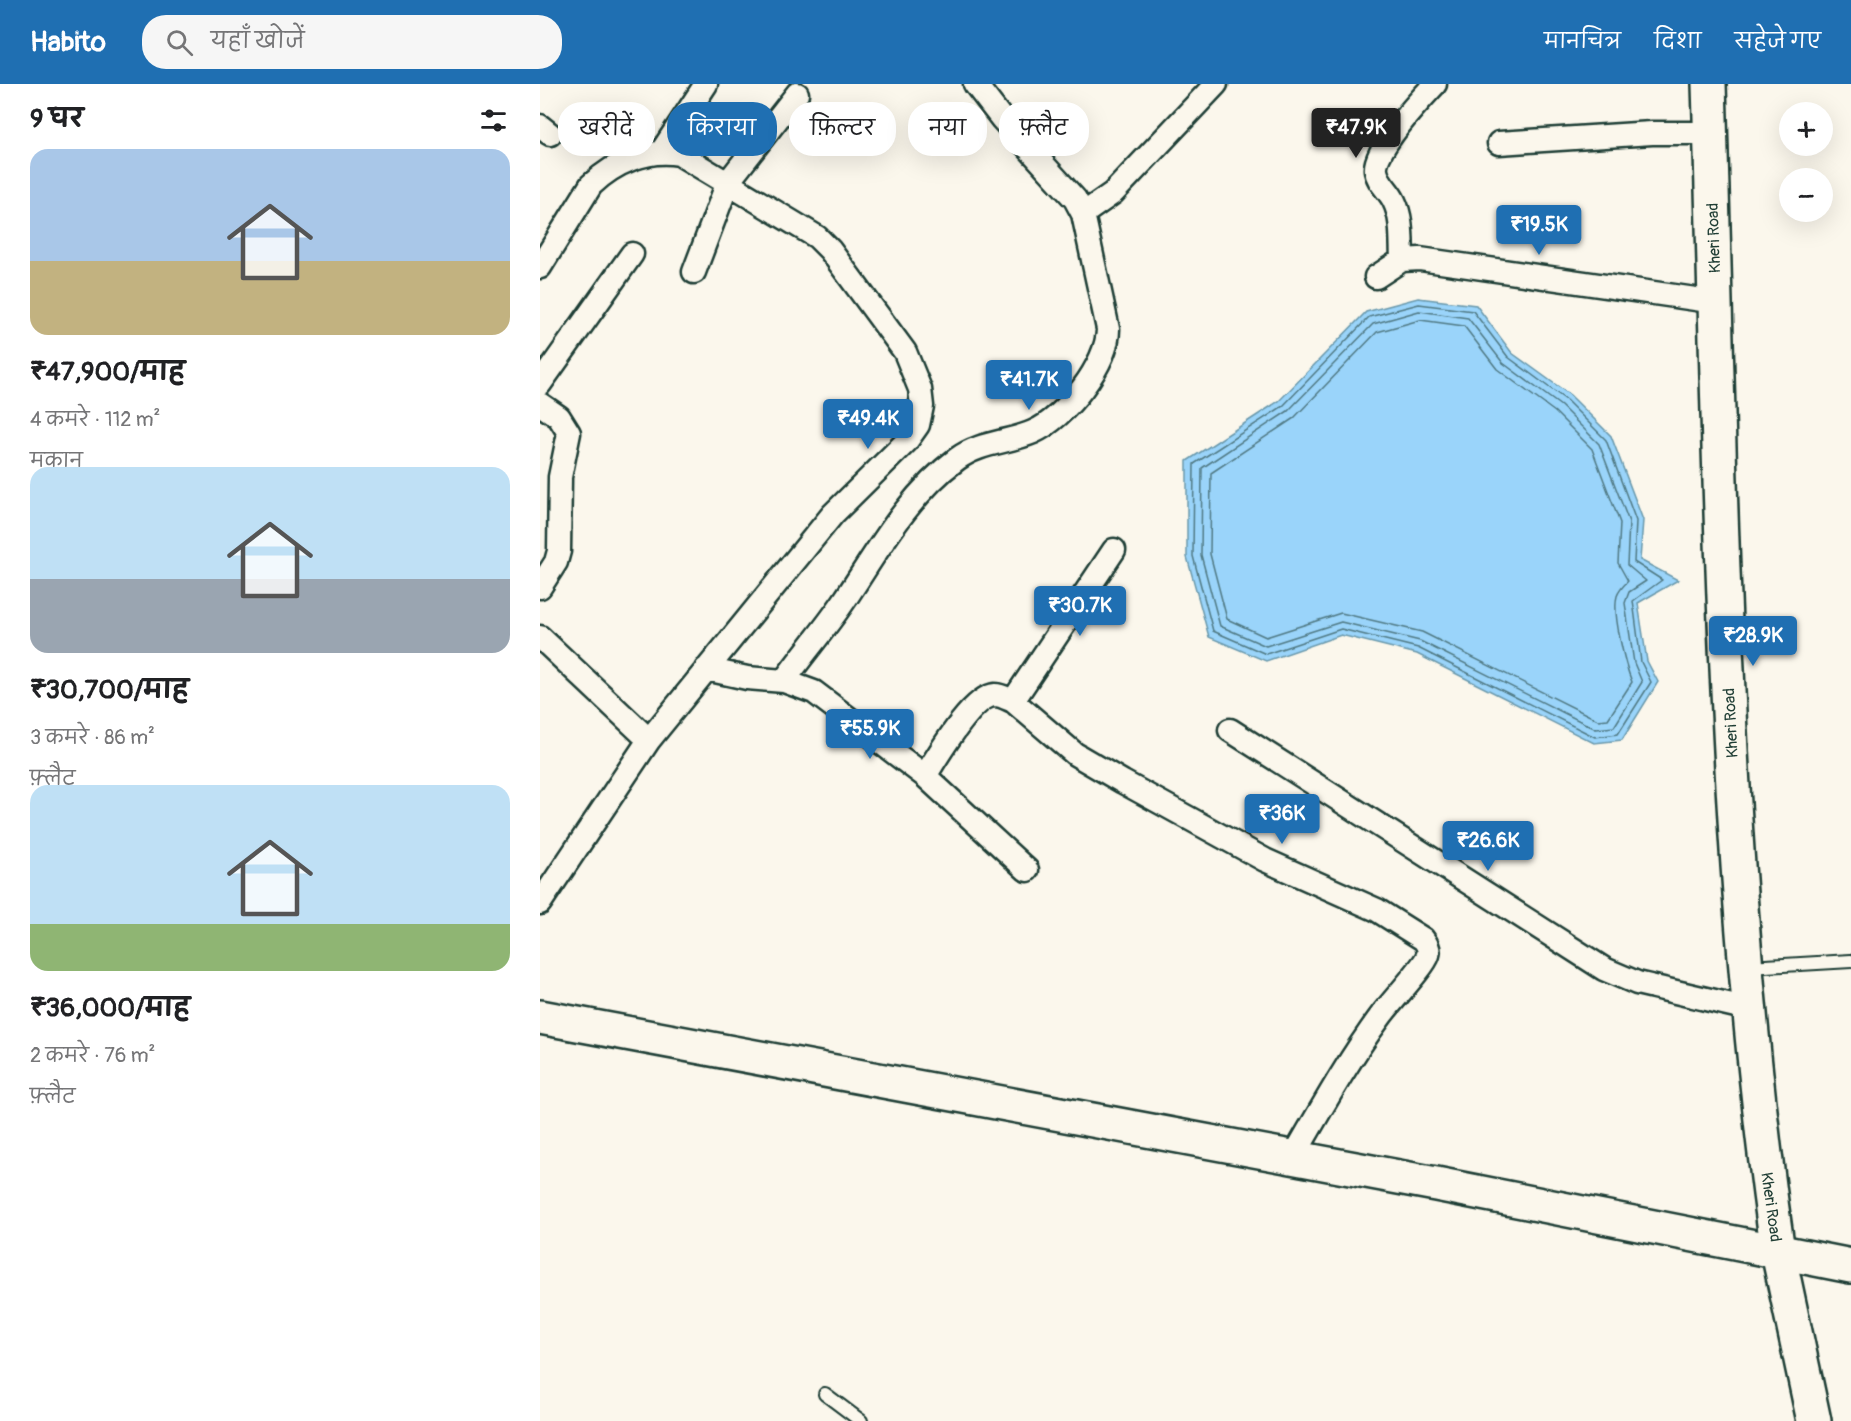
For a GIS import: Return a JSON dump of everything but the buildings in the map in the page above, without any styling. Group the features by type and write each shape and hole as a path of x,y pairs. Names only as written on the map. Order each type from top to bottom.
{"main road":[{"name":"Kheri Road","path":"1709,84 1729,698 1749,1009 1761,1136 1778,1252 1814,1421"},
{"path":"540,1017 1292,1159 1436,1184 1851,1266"}],"street":[{"path":"662,151 706,84"},
{"path":"783,681 828,623 908,508 932,482 957,459 978,447 1012,439 1044,426 1055,417 1096,369 1108,344 1108,329 1083,214 1075,199 1002,119 975,84"},
{"path":"1083,214 1113,193 1216,84"},
{"path":"1401,260 1400,219 1395,202 1378,178 1377,160 1408,115 1435,84"},
{"path":"694,272 728,182 797,94"},
{"path":"1499,143 1652,133 1710,133"},
{"path":"540,267 591,185 619,165 645,154 662,151 679,154 800,226 830,250 905,352 914,371 922,406 918,425 906,441 833,514 649,740 551,882 540,903"},
{"path":"540,384 632,254"},
{"path":"1376,277 1401,260 1420,259 1716,302"},
{"path":"540,404 559,417 569,433 560,477 559,551 553,568 540,587"},
{"path":"1013,701 1114,550"},
{"path":"540,637 649,740"},
{"path":"706,669 747,678 783,681 814,692 925,776 1027,870"},
{"path":"925,776 951,735 977,705 995,695 1013,701 1075,754 1178,814 1265,860 1377,910 1411,930 1428,946 1429,954 1424,963 1406,982 1356,1051 1292,1159"},
{"path":"1230,730 1604,969 1637,983 1749,1009"}],"lane":[{"path":"1746,967 1851,961"},
{"path":"825,1394 861,1421"}],"water":[{"path":"1418,298 1476,305 1512,353 1570,395 1611,436 1643,520 1640,560 1678,580 1638,603 1647,661 1658,682 1622,740 1594,743 1417,654 1341,635 1266,661 1209,637 1187,557 1187,461 1279,401 1366,312"}]}
